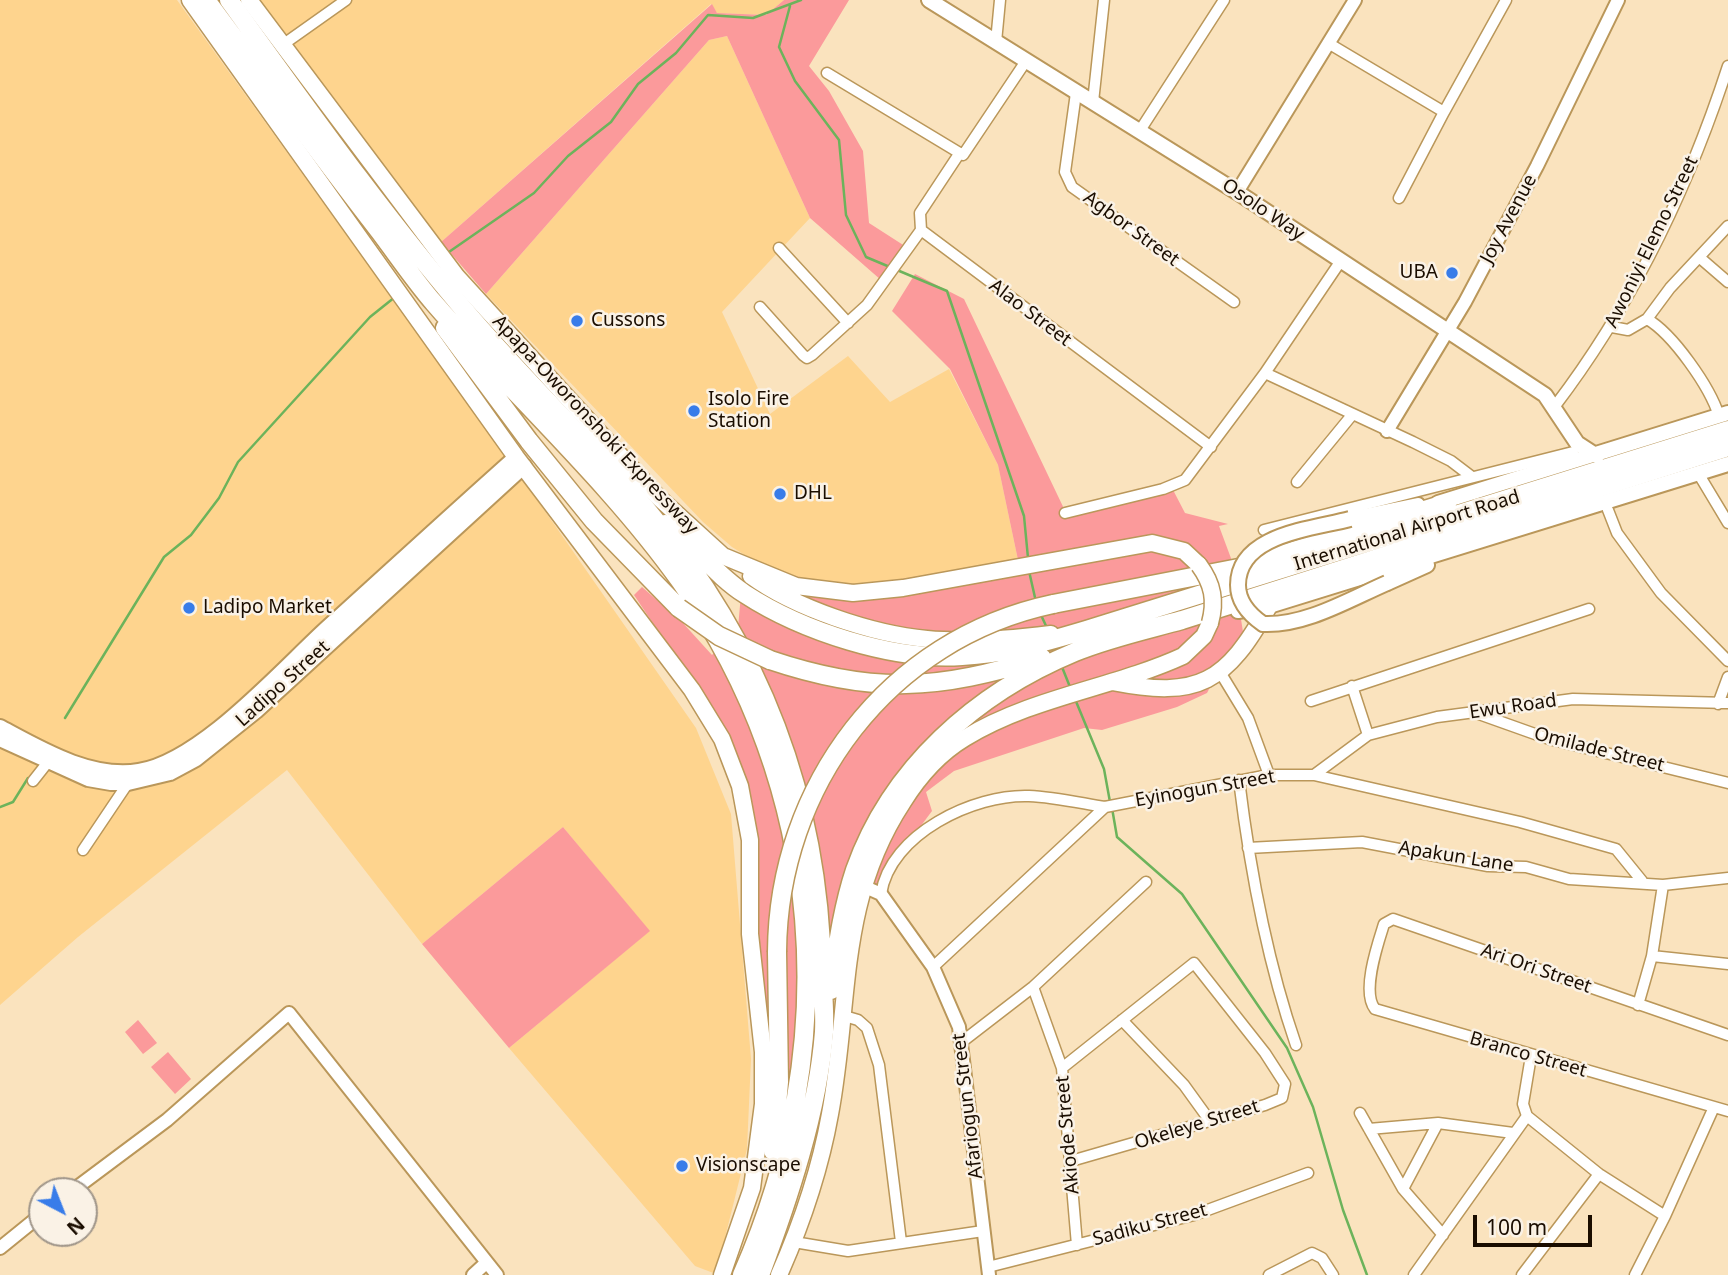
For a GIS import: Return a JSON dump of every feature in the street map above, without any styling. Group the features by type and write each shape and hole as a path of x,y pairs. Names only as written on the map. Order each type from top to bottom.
{"highway":[{"name":"Apapa-Oworonshoki Expressway","path":"206,0 418,254"},
{"name":"Apapa-Oworonshoki Expressway","path":"229,0 542,419 671,569 726,651 753,706 771,752 803,889 808,1010 791,1119 749,1272"},
{"name":"Apapa-Oworonshoki Expressway","path":"444,288 648,512 724,621 770,710 800,793 819,892 824,1032 806,1133 782,1217 749,1272"},
{"path":"444,288 443,325 529,442 594,521 679,608 719,636 770,660 820,677 861,684 916,685 957,681 1077,640"},
{"name":"International Airport Road","path":"1077,640 1725,420"},
{"name":"International Airport Road","path":"1077,640 1182,620 1728,447"},
{"path":"1249,565 1447,503"},
{"path":"1409,529 1447,503"},
{"path":"648,512 677,532 743,593 810,627 864,644 933,656 1044,650"},
{"path":"749,1272 775,1137 779,1056 777,952 780,898 794,838 818,779 849,733 885,692 933,653 1004,617 1053,604 1249,565 1357,547"},
{"path":"824,1032 837,946 852,883 877,821 903,780 938,740 1002,689 1044,650"}],"main road":[{"path":"190,0 391,277 520,462 710,717 732,761 745,807 750,840 750,934 763,1052 763,1104 752,1188 722,1275"},
{"name":"Apapa-Oworonshoki Expressway","path":"249,0 418,254 444,288 657,496 723,556 796,586 853,593 903,588 1152,543 1184,551 1209,579 1213,595 1210,623 1204,636 1183,656 993,722 962,740 934,763 911,789 893,817 863,886 855,916 831,1111 817,1174 779,1275"},
{"name":"Osolo Way","path":"929,0 1237,192 1545,395 1555,406 1573,453 1597,456"},
{"name":"International Airport Road","path":"1488,539 1296,621 1278,625 1263,624 1245,608 1238,591 1238,575 1245,558 1272,540 1420,504 1447,503 1573,453 1597,456 1725,420"},
{"name":"Ladipo Street","path":"0,727 36,747 89,768 139,771 166,764 247,704 520,462"},
{"name":"Ladipo Street","path":"0,739 88,779 128,783 170,773 196,759 256,711 520,462"},
{"name":"International Airport Road","path":"1182,620 1269,606 1728,464"},
{"path":"723,556 772,591 813,610 860,624 925,639 1044,650"},
{"path":"1110,681 1154,690 1185,688 1220,672 1252,634 1269,606"}],"street":[{"path":"281,46 345,0"},
{"path":"996,42 1000,0"},
{"path":"1093,102 1104,0"},
{"path":"1139,132 1224,0"},
{"path":"1237,192 1355,0"},
{"path":"1399,198 1506,0"},
{"name":"Joy Avenue","path":"1387,431 1448,331 1537,166 1618,0"},
{"path":"1328,43 1444,112"},
{"path":"760,307 807,358 848,324 867,305 921,230 920,213 959,154 967,152 1026,61"},
{"name":"Awoniyi Elemo Street","path":"1555,406 1612,327 1677,196 1710,120 1728,66"},
{"path":"827,73 959,154"},
{"name":"Agbor Street","path":"1076,93 1065,172 1072,187 1234,302"},
{"path":"1612,327 1628,330 1647,319 1728,226"},
{"name":"Alao Street","path":"921,230 1211,447"},
{"path":"779,248 848,324"},
{"path":"1699,257 1728,282"},
{"path":"1065,513 1185,480 1265,373 1340,262"},
{"path":"1647,319 1683,355 1725,420"},
{"path":"1265,373 1451,461 1472,477"},
{"path":"1297,482 1352,415"},
{"path":"1264,530 1573,453"},
{"path":"1698,473 1728,523"},
{"path":"1608,510 1617,533 1661,593 1728,661"},
{"path":"1311,701 1588,609"},
{"path":"1220,672 1248,718 1269,775"},
{"path":"1723,704 1728,677"},
{"path":"1352,687 1368,735"},
{"name":"Ewu Road","path":"1314,775 1368,735 1411,722 1592,698 1723,704"},
{"name":"Omilade Street","path":"1473,712 1549,738 1728,783"},
{"path":"33,781 48,762"},
{"name":"Eyinogun Street","path":"933,967 1105,807 1269,775 1314,775 1520,822 1616,849 1642,881"},
{"path":"1239,780 1248,848 1277,986 1297,1045"},
{"path":"83,850 128,783"},
{"path":"863,886 881,894 886,877 919,834 961,811 999,799 1028,796 1105,807"},
{"name":"Apakun Lane","path":"1248,848 1362,842 1488,866 1525,867 1569,879 1663,884 1728,878"},
{"path":"963,1041 1033,988 1146,882"},
{"path":"1638,1005 1652,956 1663,884"},
{"name":"Afariogun Street","path":"881,894 933,967 963,1041 988,1271"},
{"name":"Ari Ori Street","path":"1372,964 1384,923 1393,919 1728,1035"},
{"path":"1652,956 1728,964"},
{"name":"Okeleye Street","path":"1062,1068 1190,964 1197,964 1285,1084 1282,1098 1072,1161"},
{"name":"Branco Street","path":"1372,964 1370,1003 1374,1009 1728,1111"},
{"name":"Akiode Street","path":"1033,988 1062,1068 1072,1161 1077,1245"},
{"path":"91,1177 167,1120 289,1013 485,1264 497,1275"},
{"path":"841,1015 858,1020 867,1028 879,1065 901,1242"},
{"path":"1122,1020 1184,1085 1210,1121"},
{"path":"1531,1056 1523,1104 1527,1116 1599,1174 1665,1216"},
{"path":"1635,1275 1714,1107"},
{"path":"1360,1112 1403,1189 1443,1235"},
{"path":"1415,1275 1527,1116"},
{"path":"1369,1129 1438,1123 1513,1133"},
{"path":"1403,1189 1438,1123"},
{"name":"Sadiku Street","path":"988,1271 1194,1214 1308,1173"},
{"path":"1522,1275 1599,1174"},
{"path":"0,1248 28,1225"},
{"path":"794,1241 821,1249 848,1251 983,1231"},
{"path":"1269,1275 1312,1253 1322,1258 1333,1275"},
{"path":"473,1275 485,1264"}],"shaded area":[{"path":"0,0 177,0 524,481 696,728 731,814 751,1059 747,1149 716,1274 695,1266 509,1048 649,931 563,827 422,944 287,770 78,937 0,1005"},
{"path":"251,0 784,0 766,15 717,13 711,4 441,242"},
{"path":"784,0 849,0 809,66 829,91 863,151 869,223 911,250 881,280 810,218 727,36 709,40 486,294 441,242 712,4 717,13 766,15"},
{"path":"727,36 810,218 722,312 770,414 848,356 890,402 949,369 998,465 1018,560 865,585 813,581 764,567 732,547 703,522 486,294 709,40"},
{"path":"915,274 964,299 1067,515 1172,488 1185,513 1228,524 1219,526 1232,561 1243,632 1226,656 1207,693 1177,707 1102,730 1084,728 954,771 926,792 932,811 829,949 788,1079 763,1095 753,869 719,722 634,595 642,587 682,622 712,655 738,628 742,583 764,567 813,581 865,585 1018,560 998,465 950,369 892,311"},
{"path":"563,827 650,931 509,1048 422,944"},
{"path":"138,1020 157,1043 143,1054 125,1032"},
{"path":"168,1052 191,1079 175,1094 151,1067"}],"waterway":[{"path":"446,254 534,193 568,156 611,122 638,84 676,53 708,15 753,18 801,0"},
{"path":"790,6 779,47 795,81 839,140 846,215 866,257 947,291 1024,516 1028,558"},
{"path":"65,718 164,557 191,535 219,498 238,462 370,317 395,297"},
{"path":"1029,571 1036,602"},
{"path":"1041,615 1047,628"},
{"path":"1062,667 1070,687"},
{"path":"1075,699 1104,769 1110,802"},
{"path":"0,807 13,802 28,778"},
{"path":"1112,808 1117,837 1182,894 1287,1048 1313,1107 1343,1210 1367,1275"}],"place":[{"name":"UBA","path":"1452,273"},
{"name":"Cussons","path":"577,321"},
{"name":"Isolo Fire Station","path":"694,411"},
{"name":"DHL","path":"780,494"},
{"name":"Ladipo Market","path":"189,608"},
{"name":"Visionscape","path":"682,1166"}]}
